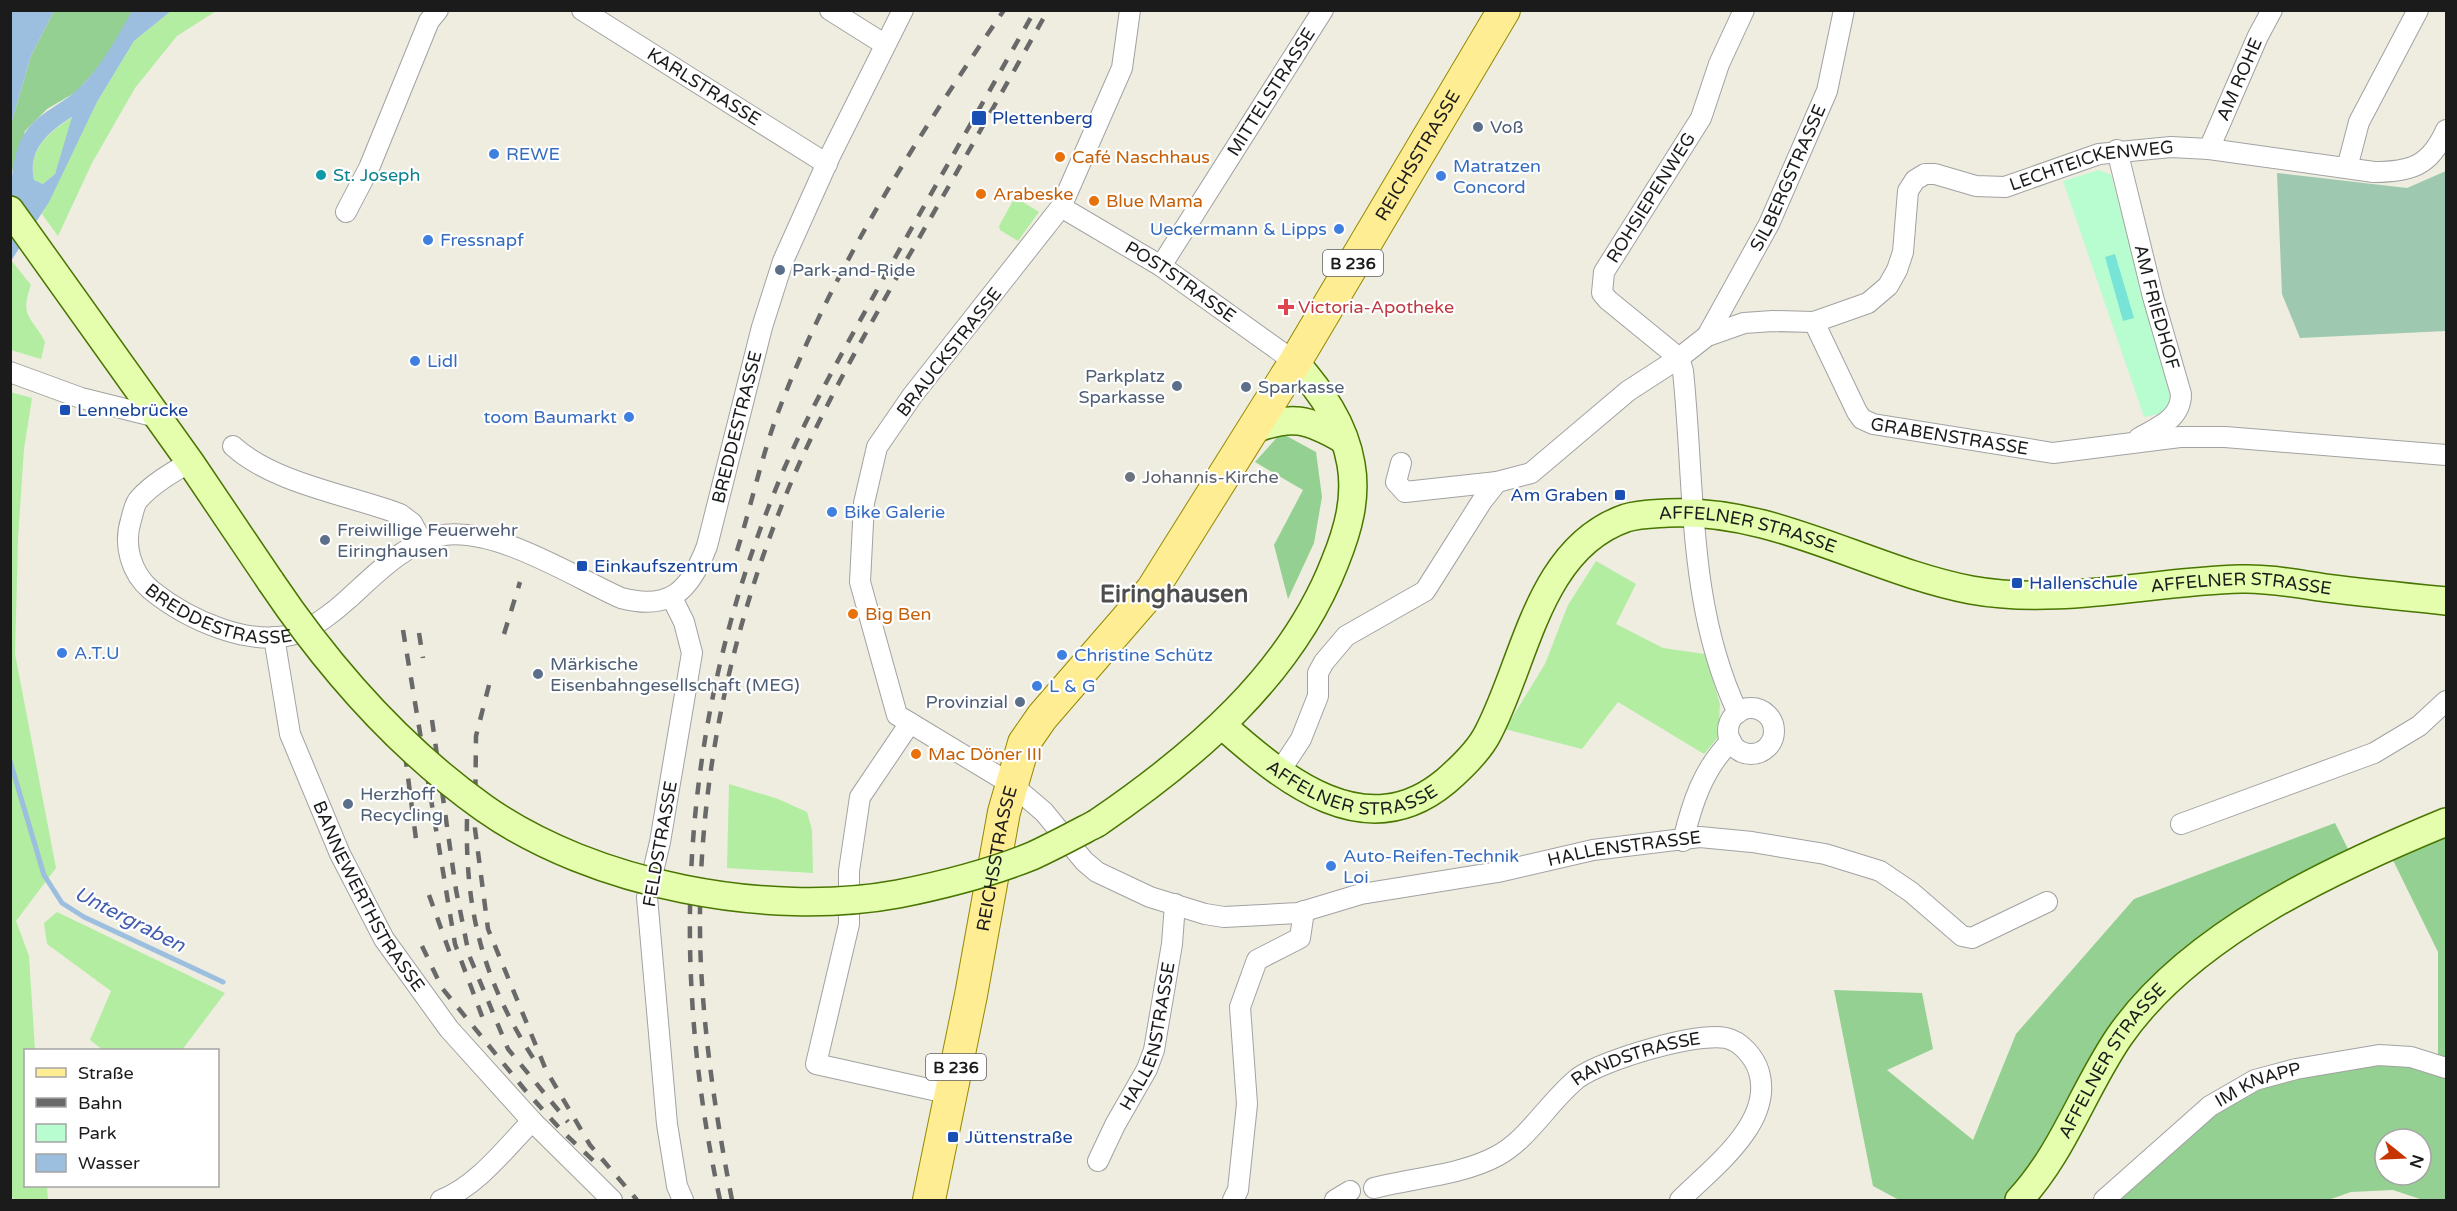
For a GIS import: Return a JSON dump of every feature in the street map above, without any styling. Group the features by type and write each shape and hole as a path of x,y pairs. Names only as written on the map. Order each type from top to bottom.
{"main road":[{"name":"REICHSSTRASSE","path":"929,1200 1011,784 1024,743 1042,717 1152,590 1295,362 1504,10"},
{"path":"10,210 190,462 303,630 348,685 417,755 486,809 543,842 610,869 668,886 724,896 827,901 897,894 971,876 1033,855 1097,823 1159,781 1222,725 1256,689 1302,629 1323,593 1351,512 1353,487 1351,463 1334,411 1295,362"},
{"path":"1252,430 1272,422 1291,419 1306,421 1344,440"},
{"name":"AFFELNER STRASSE","path":"1222,725 1254,753 1314,795 1355,808 1389,808 1436,789 1467,760 1488,735 1535,615 1562,568 1588,539 1606,526 1630,517 1694,513 1720,514 1763,524 1840,551 1975,590 2036,594 2083,593 2253,579 2446,601"},
{"name":"AFFELNER STRASSE","path":"2019,1200 2053,1155 2121,1035 2187,966 2234,930 2340,868 2446,822"}],"street":[{"path":"346,212 369,168 429,21 438,10"},
{"name":"KARLSTRASSE","path":"582,10 826,164"},
{"path":"830,10 884,44"},
{"name":"BREDDESTRASSE","path":"190,462 171,473 137,501 128,530 128,549 141,581 176,609 203,623 244,634 274,636 298,632 325,616 399,556 423,543 444,536 483,538 507,544 621,598 638,603 654,603 672,598 695,576 707,546 762,327 783,261 826,164 903,10"},
{"name":"BRAUCKSTRASSE","path":"904,719 860,582 864,503 877,447 912,396 1061,207 1122,68 1130,10"},
{"name":"MITTELSTRASSE","path":"1161,266 1323,10"},
{"name":"ROHSIEPENWEG","path":"1679,358 1602,293 1604,272 1701,118 1719,64 1744,10"},
{"name":"SILBERGSTRASSE","path":"1707,336 1769,224 1827,92 1844,10"},
{"name":"AM ROHE","path":"2209,149 2243,68 2272,10"},
{"path":"2347,168 2359,122 2418,10"},
{"name":"LECHTEICKENWEG","path":"1814,322 1868,303 1888,286 1903,252 1908,191 1915,180 1925,174 1935,174 1976,186 2005,187 2099,154 2117,150 2172,147 2209,149 2347,168 2397,172 2415,167 2428,159 2438,149 2446,130"},
{"name":"AM FRIEDHOF","path":"2117,150 2153,297 2181,394 2179,410 2173,417 2134,441"},
{"name":"POSTSTRASSE","path":"1061,207 1161,266 1295,362"},
{"path":"1401,464 1396,482 1405,492 1497,482 1531,473 1628,391 1679,358 1707,336 1744,323 1814,322"},
{"name":"GRABENSTRASSE","path":"1814,322 1857,412 1862,419 1873,424 2053,453 2134,441 2180,437 2225,437 2446,455"},
{"path":"1679,358 1683,371 1689,429 1697,561 1706,621 1721,674 1738,713"},
{"path":"10,372 81,398 157,417"},
{"path":"233,446 245,457 286,476 400,514 412,523 423,543"},
{"path":"1281,771 1301,739 1318,696 1318,673 1324,662 1346,636 1425,591 1482,501 1497,482"},
{"name":"FELDSTRASSE","path":"672,598 684,622 692,653 660,842 647,897 667,1124 680,1193"},
{"name":"BANNEWERTHSTRASSE","path":"274,636 290,734 340,854 384,939 449,1029 532,1121 612,1200"},
{"path":"2181,824 2374,753 2419,726 2446,701"},
{"path":"1754,709 1768,716 1773,725 1773,739 1766,748 1752,754 1738,750 1731,741 1729,728 1738,713 1754,709"},
{"path":"904,719 860,797 849,871 849,924 816,1064 951,1094"},
{"name":"HALLENSTRASSE","path":"904,719 1011,784 1044,812 1084,861 1097,872 1134,891 1205,914 1224,917 1282,915 1361,894 1498,872 1593,850 1683,841 1700,837 1752,842 1826,854 1860,864 1890,878 1932,908 1962,936 1972,938 2047,902"},
{"path":"1683,841 1697,791 1715,757 1731,741"},
{"name":"HALLENSTRASSE","path":"1098,1161 1115,1125 1147,1069 1154,1050 1172,944 1175,904"},
{"path":"1233,1200 1238,1190 1247,1104 1240,1007 1257,960 1300,938 1304,911"},
{"name":"RANDSTRASSE","path":"1374,1188 1449,1172 1496,1157 1521,1139 1539,1115 1579,1078 1602,1066 1647,1050 1709,1038 1727,1038 1742,1047 1759,1074 1761,1098 1757,1114 1737,1142 1680,1200"},
{"name":"IM KNAPP","path":"2104,1200 2210,1106 2255,1080 2296,1069 2379,1055 2411,1057 2446,1068"},
{"path":"441,1200 453,1196 484,1171 532,1121"}],"green space":[{"path":"54,11 133,11 103,62 76,92 47,109 25,131 11,175 11,124 31,56"},
{"path":"171,11 216,11 177,36 135,88 92,163 58,236 42,214 97,102 134,41"},
{"path":"73,117 55,174 43,184 34,180 34,159 42,142"},
{"path":"2099,170 2111,175 2169,392 2171,411 2144,417 2063,181"},
{"path":"2446,171 2446,331 2300,338 2282,294 2277,173 2407,188"},
{"path":"1015,197 1039,212 1018,241 1000,230 999,226"},
{"path":"11,260 31,285 26,304 29,316 45,342 41,359 11,350"},
{"path":"10,392 32,398 24,449 18,538 15,654 56,868 16,921 29,956 35,1049 24,1049 24,1187 47,1187 48,1200 13,1200 10,1186"},
{"path":"1281,433 1316,452 1322,497 1314,543 1288,599 1274,545 1303,490 1255,462"},
{"path":"1596,561 1636,584 1616,624 1663,648 1705,654 1720,704 1718,737 1704,754 1618,702 1582,749 1505,729 1545,664 1568,605"},
{"path":"729,784 778,799 807,812 812,830 813,873 727,868"},
{"path":"2335,823 2348,849 2207,937 2016,1191 2003,1200 1899,1200 1873,1186 1834,990 1922,993 1933,1049 1887,1070 1973,1140 2016,1034 2134,899"},
{"path":"2446,831 2446,1200 2423,1200 2393,1190 2351,1192 2328,1200 2118,1200 2203,1124 2260,1088 2279,1080 2323,1069 2438,1055 2438,952 2390,854"},
{"path":"57,912 225,993 183,1049 102,1049 90,1040 111,991 47,944 44,923"}],"shaded area":[{"path":"2115,254 2134,318 2123,321 2105,257"}],"water":[{"path":"11,10 54,11 31,56 11,124"},
{"path":"132,11 171,11 134,41 97,102 49,202 11,261 12,175 20,142 38,118 71,95 86,81 108,53","holes":["72,117 55,174 43,184 34,180 34,159 48,135"]}],"waterway":[{"name":"Untergraben","path":"10,761 44,875 62,903 84,917 223,982"}],"railway":[{"path":"737,551 777,415 823,308 908,156 1004,10"},
{"path":"720,1200 703,1107 693,1014 690,921 694,830 705,739 724,648 750,558 784,469 805,423 878,288 1035,10"},
{"path":"732,1200 709,1055 701,967 700,910 707,797 726,685 740,630 775,523 818,424 851,360 1048,10"},
{"path":"504,634 520,582"},
{"path":"403,630 455,944 486,1027"},
{"path":"419,633 423,658"},
{"path":"489,685 476,736 475,829 488,929 546,1070 590,1145 637,1200"},
{"path":"432,720 456,890 469,955 508,1049 568,1122"},
{"path":"402,731 416,839"},
{"path":"467,819 470,887 482,949 505,1008 539,1067"},
{"path":"429,895 451,956"},
{"path":"422,946 442,988 525,1090 562,1131 597,1164"}],"place":[{"name":"Plettenberg","path":"979,118"},
{"name":"Voß","path":"1478,127"},
{"name":"REWE","path":"494,154"},
{"name":"Café Naschhaus","path":"1060,157"},
{"name":"St. Joseph","path":"321,175"},
{"name":"Matratzen Concord","path":"1441,176"},
{"name":"Arabeske","path":"981,194"},
{"name":"Blue Mama","path":"1094,201"},
{"name":"Ueckermann & Lipps","path":"1339,229"},
{"name":"Fressnapf","path":"428,240"},
{"name":"Park-and-Ride","path":"780,270"},
{"name":"Victoria-Apotheke","path":"1286,307"},
{"name":"Lidl","path":"415,361"},
{"name":"Parkplatz Sparkasse","path":"1177,386"},
{"name":"Sparkasse","path":"1246,387"},
{"name":"Lennebrücke","path":"65,410"},
{"name":"toom Baumarkt","path":"629,417"},
{"name":"Johannis-Kirche","path":"1130,477"},
{"name":"Am Graben","path":"1620,495"},
{"name":"Bike Galerie","path":"832,512"},
{"name":"Freiwillige Feuerwehr Eiringhausen","path":"325,540"},
{"name":"Einkaufszentrum","path":"582,566"},
{"name":"Hallenschule","path":"2017,583"},
{"name":"Big Ben","path":"853,614"},
{"name":"A.T.U","path":"62,653"},
{"name":"Christine Schütz","path":"1062,655"},
{"name":"Märkische Eisenbahngesellschaft (MEG)","path":"538,674"},
{"name":"L & G","path":"1037,686"},
{"name":"Provinzial","path":"1020,702"},
{"name":"Mac Döner III","path":"916,754"},
{"name":"Herzhoff Recycling","path":"348,804"},
{"name":"Auto-Reifen-Technik Loi","path":"1331,866"},
{"name":"Jüttenstraße","path":"953,1137"}],"district":[{"name":"Eiringhausen","path":"1174,594"}]}
